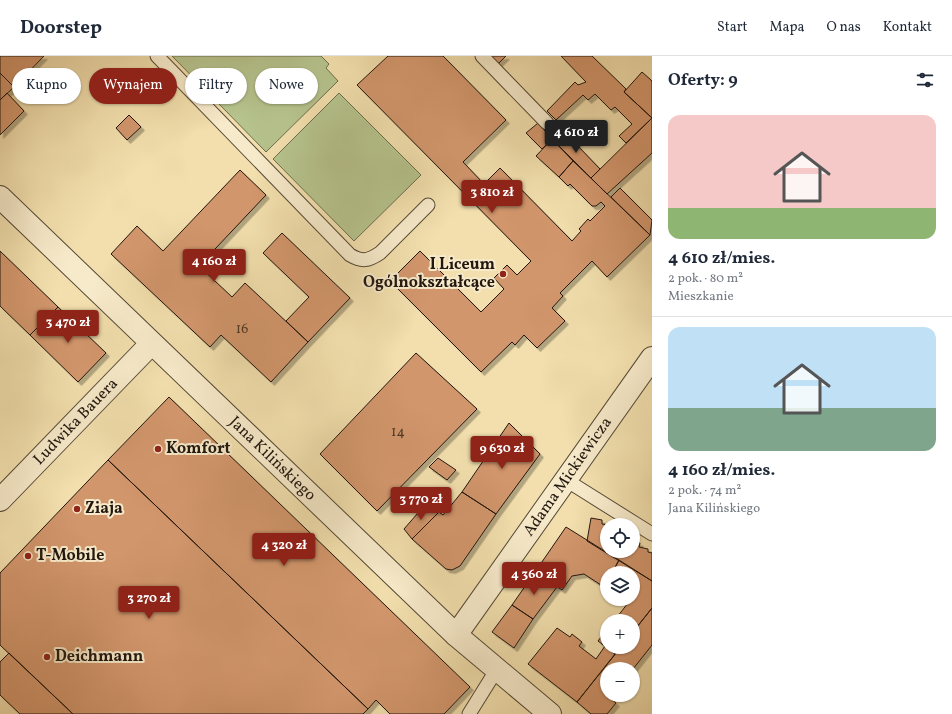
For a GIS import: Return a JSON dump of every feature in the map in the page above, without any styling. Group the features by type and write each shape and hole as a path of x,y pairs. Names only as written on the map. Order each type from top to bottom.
{"street":[{"name":"Jana Kilińskiego","path":"0,197 151,344 456,635 550,714"},
{"name":"Ludwika Bauera","path":"0,500 151,344"},
{"name":"Adama Mickiewicza","path":"456,635 652,358"}],"lane":[{"path":"157,56 350,255 355,258 360,260 370,260 380,253 428,205"},
{"path":"482,56 547,123"},
{"path":"566,480 652,534"},
{"path":"469,714 497,670"}],"green space":[{"path":"172,56 321,56 329,64 326,68 338,81 318,101 318,68 255,68 255,104 315,104 266,152 219,104 247,104 247,68 185,68 185,69"},
{"path":"339,93 421,175 354,241 273,159"}],"building":[{"path":"0,56 44,56 32,68 12,68 12,85 0,73"},
{"path":"388,56 443,56 506,120 463,162 484,184 500,168 572,241 581,231 579,229 588,219 590,221 605,206 601,202 596,206 592,206 570,184 568,186 559,177 573,161 650,235 607,277 592,261 560,293 563,296 552,308 565,321 537,348 524,335 515,345 512,342 481,372 390,281 420,251 481,312 504,289 494,278 507,265 517,275 531,261 357,85"},
{"path":"489,56 506,56 498,64"},
{"path":"561,56 592,56 626,89 624,92 652,118 626,143 619,136 632,124 615,107 611,110 595,94 588,100 583,95 556,120 547,111 575,82 578,85 586,82"},
{"path":"642,72 652,81 652,118 624,92"},
{"path":"0,73 12,85 12,89 0,100"},
{"path":"7,93 12,98 12,104 17,104 24,111 0,135 0,100"},
{"path":"129,115 141,127 127,140 116,128"},
{"path":"652,118 652,153 607,194 591,178"},
{"path":"538,123 552,139 542,149 526,133"},
{"path":"558,130 576,144 600,169 591,178 550,137"},
{"path":"552,139 573,161 559,177 536,156"},
{"path":"240,170 266,195 199,266 232,297 245,283 308,342 271,382 221,335 210,347 111,254 137,226 163,251"},
{"path":"620,188 652,220 650,235 611,197"},
{"path":"282,233 350,298 308,342 286,321 309,297 263,253"},
{"path":"0,251 58,307 30,335 0,306"},
{"path":"58,307 106,353 78,382 30,335"},
{"path":"416,353 477,409 377,511 320,454"},
{"path":"169,397 470,687 444,714 390,714 376,700 368,709 108,460"},
{"path":"509,423 540,454 496,514 462,492"},
{"path":"438,458 456,470 447,480 429,467"},
{"path":"108,460 368,709 363,714 73,714 0,645 0,573"},
{"path":"462,492 496,514 460,566 452,570 446,569 412,539 439,512 443,515"},
{"path":"432,505 439,512 412,539 404,529 424,506 428,510"},
{"path":"591,518 600,520 600,549 587,541"},
{"path":"566,527 600,548 600,558 616,558 619,560 616,566 600,566 600,584 584,574 572,576 562,590 535,572"},
{"path":"640,547 648,549 648,552 652,553 652,581 640,574 640,566 628,566 615,558 640,558"},
{"path":"619,560 628,566 616,566"},
{"path":"535,572 557,587 533,619 512,605"},
{"path":"640,573 652,581 652,608 640,623 640,614 619,614 626,606 640,606"},
{"path":"512,605 533,619 514,648 492,632"},
{"path":"652,608 652,645 639,662 609,662 615,654 640,654 640,623"},
{"path":"557,628 570,637 572,634 582,642 579,646 596,659 600,653 615,654 609,662 600,662 600,673 577,702 528,664"},
{"path":"9,653 73,714 20,714 0,695 0,662"},
{"path":"600,673 600,702 616,703 607,714 591,714 577,702"}],"place":[{"name":"I Liceum Ogólnokształcące","path":"503,274"},
{"name":"Komfort","path":"158,449"},
{"name":"Ziaja","path":"77,509"},
{"name":"T-Mobile","path":"28,556"},
{"name":"Deichmann","path":"47,657"}]}
